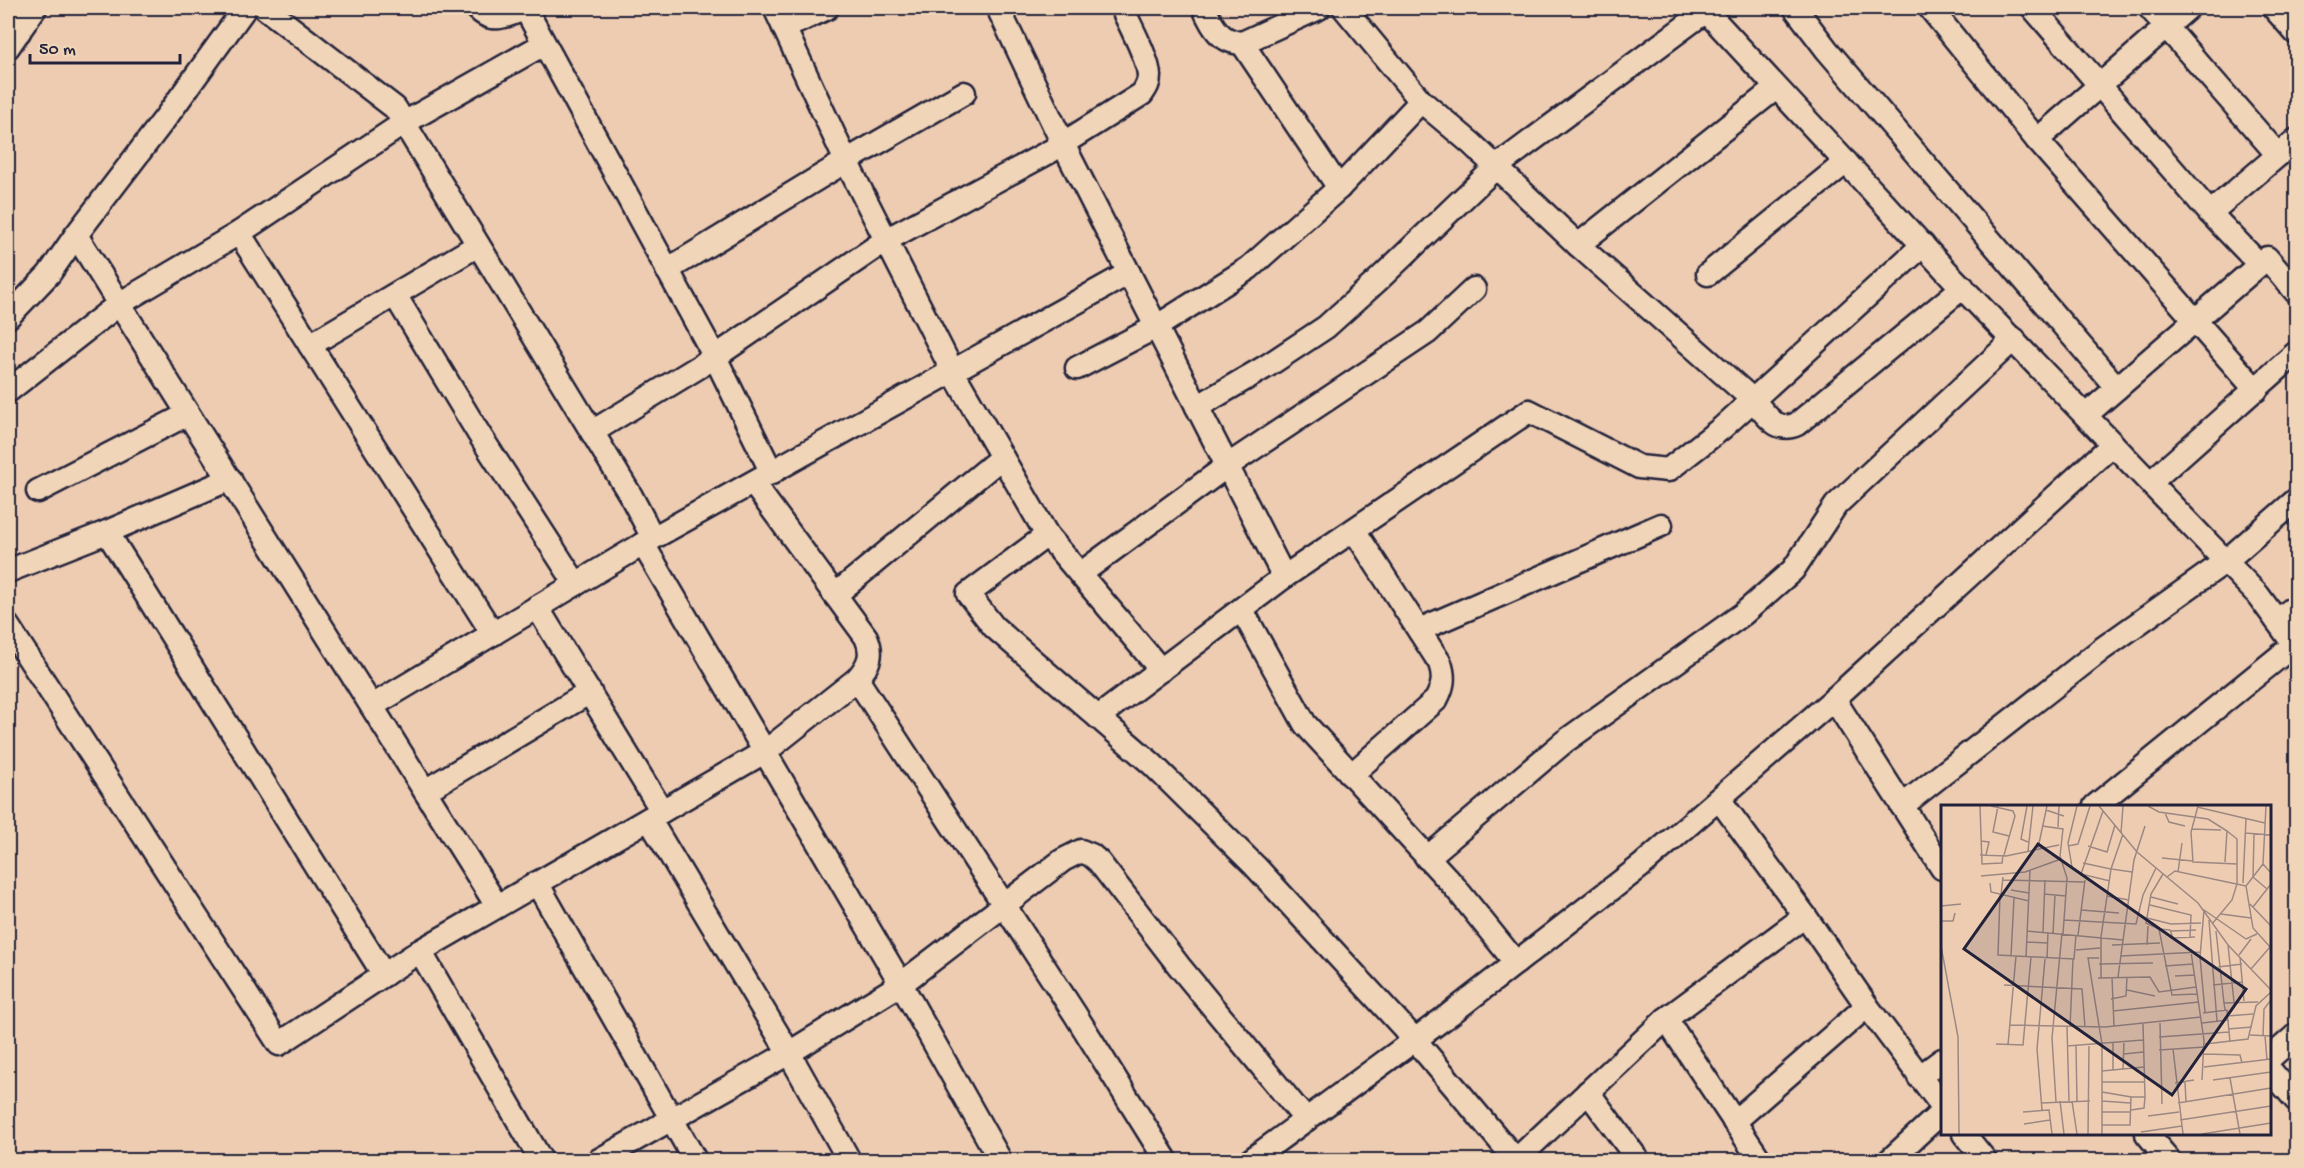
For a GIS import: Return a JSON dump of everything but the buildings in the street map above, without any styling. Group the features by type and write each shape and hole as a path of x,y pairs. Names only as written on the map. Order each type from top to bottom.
{"street":[{"path":"8,8 13,39"},
{"path":"13,39 35,8"},
{"path":"8,318 49,274 245,8"},
{"path":"265,8 395,108 631,496 648,541 1000,1161"},
{"path":"8,626 279,1044 420,951 766,751 857,679 865,670 870,658 871,647 866,637 835,595 762,478 715,357 525,8 499,19 491,18 477,8"},
{"path":"827,8 779,18 886,240 953,372 1047,535 1161,670"},
{"path":"998,8 1063,144 1284,577"},
{"path":"592,432 715,357 886,240 1063,144 1130,104 1142,94 1148,85 1149,73 1122,8"},
{"path":"1204,8 1216,32 1234,43 1242,43 1319,8"},
{"path":"1344,8 1421,102 1496,167 1578,245 1753,400 1780,427 1790,428 1797,424 1963,287"},
{"path":"1795,8 1827,50 2117,388"},
{"path":"2033,8 2210,213 2259,264"},
{"path":"2150,8 2278,155"},
{"path":"2037,140 2188,8"},
{"path":"2274,8 2296,33"},
{"path":"1197,407 1267,366 1326,327 1496,167 1708,9 1776,88 1923,245 2258,595 2296,646 2098,805"},
{"path":"1937,10 2037,140 2256,390"},
{"path":"1242,43 1339,188"},
{"path":"8,391 119,304 239,233 404,123 544,44"},
{"path":"1578,245 1776,88"},
{"path":"667,270 846,160 964,93"},
{"path":"1077,368 1156,327 1249,268 1339,188 1421,102"},
{"path":"2210,213 2296,140"},
{"path":"1708,274 1846,162"},
{"path":"239,233 493,634"},
{"path":"76,235 497,906"},
{"path":"310,345 478,245"},
{"path":"1098,717 1284,577 1529,411 1639,466 1668,470 1722,428 1923,245"},
{"path":"2086,415 2267,258 2296,292"},
{"path":"372,706 648,541 1129,273"},
{"path":"1080,574 1227,466 1428,332 1474,290"},
{"path":"395,295 479,434 576,584"},
{"path":"1427,858 1564,742 1743,614 1793,570 1836,505 2014,339"},
{"path":"2151,482 2296,353"},
{"path":"38,491 188,414"},
{"path":"1251,1161 1414,1041 1641,866 1834,699 2113,444"},
{"path":"835,595 1002,457"},
{"path":"8,571 107,532 230,479"},
{"path":"1902,806 2102,649 2226,561 2296,500"},
{"path":"1419,630 1661,525"},
{"path":"1351,775 1436,700 1443,687 1444,675 1440,663 1354,530"},
{"path":"107,532 384,975"},
{"path":"1047,535 968,594 993,627 1152,764 1255,866 1414,1041 1516,1161 1666,1019 1805,916"},
{"path":"2277,621 2296,606"},
{"path":"537,607 590,692 655,815 849,1161"},
{"path":"1242,610 1305,724 1454,886 1516,963"},
{"path":"857,679 1117,1079 1166,1161"},
{"path":"425,791 590,692"},
{"path":"1834,699 1941,866"},
{"path":"1719,799 1941,1106"},
{"path":"600,1161 789,1053 901,984 1003,906 1075,853 1081,851 1091,855 1306,1120"},
{"path":"537,883 695,1161"},
{"path":"420,951 541,1161"},
{"path":"1734,1122 1867,1006"},
{"path":"1666,1019 1760,1161"},
{"path":"2271,1057 2296,1035"},
{"path":"1919,1077 1941,1061"},
{"path":"2271,1071 2296,1100"},
{"path":"1588,1092 1638,1161"},
{"path":"1890,1161 1941,1113"},
{"path":"1965,1135 1985,1161"},
{"path":"2148,1135 2169,1161"}]}
